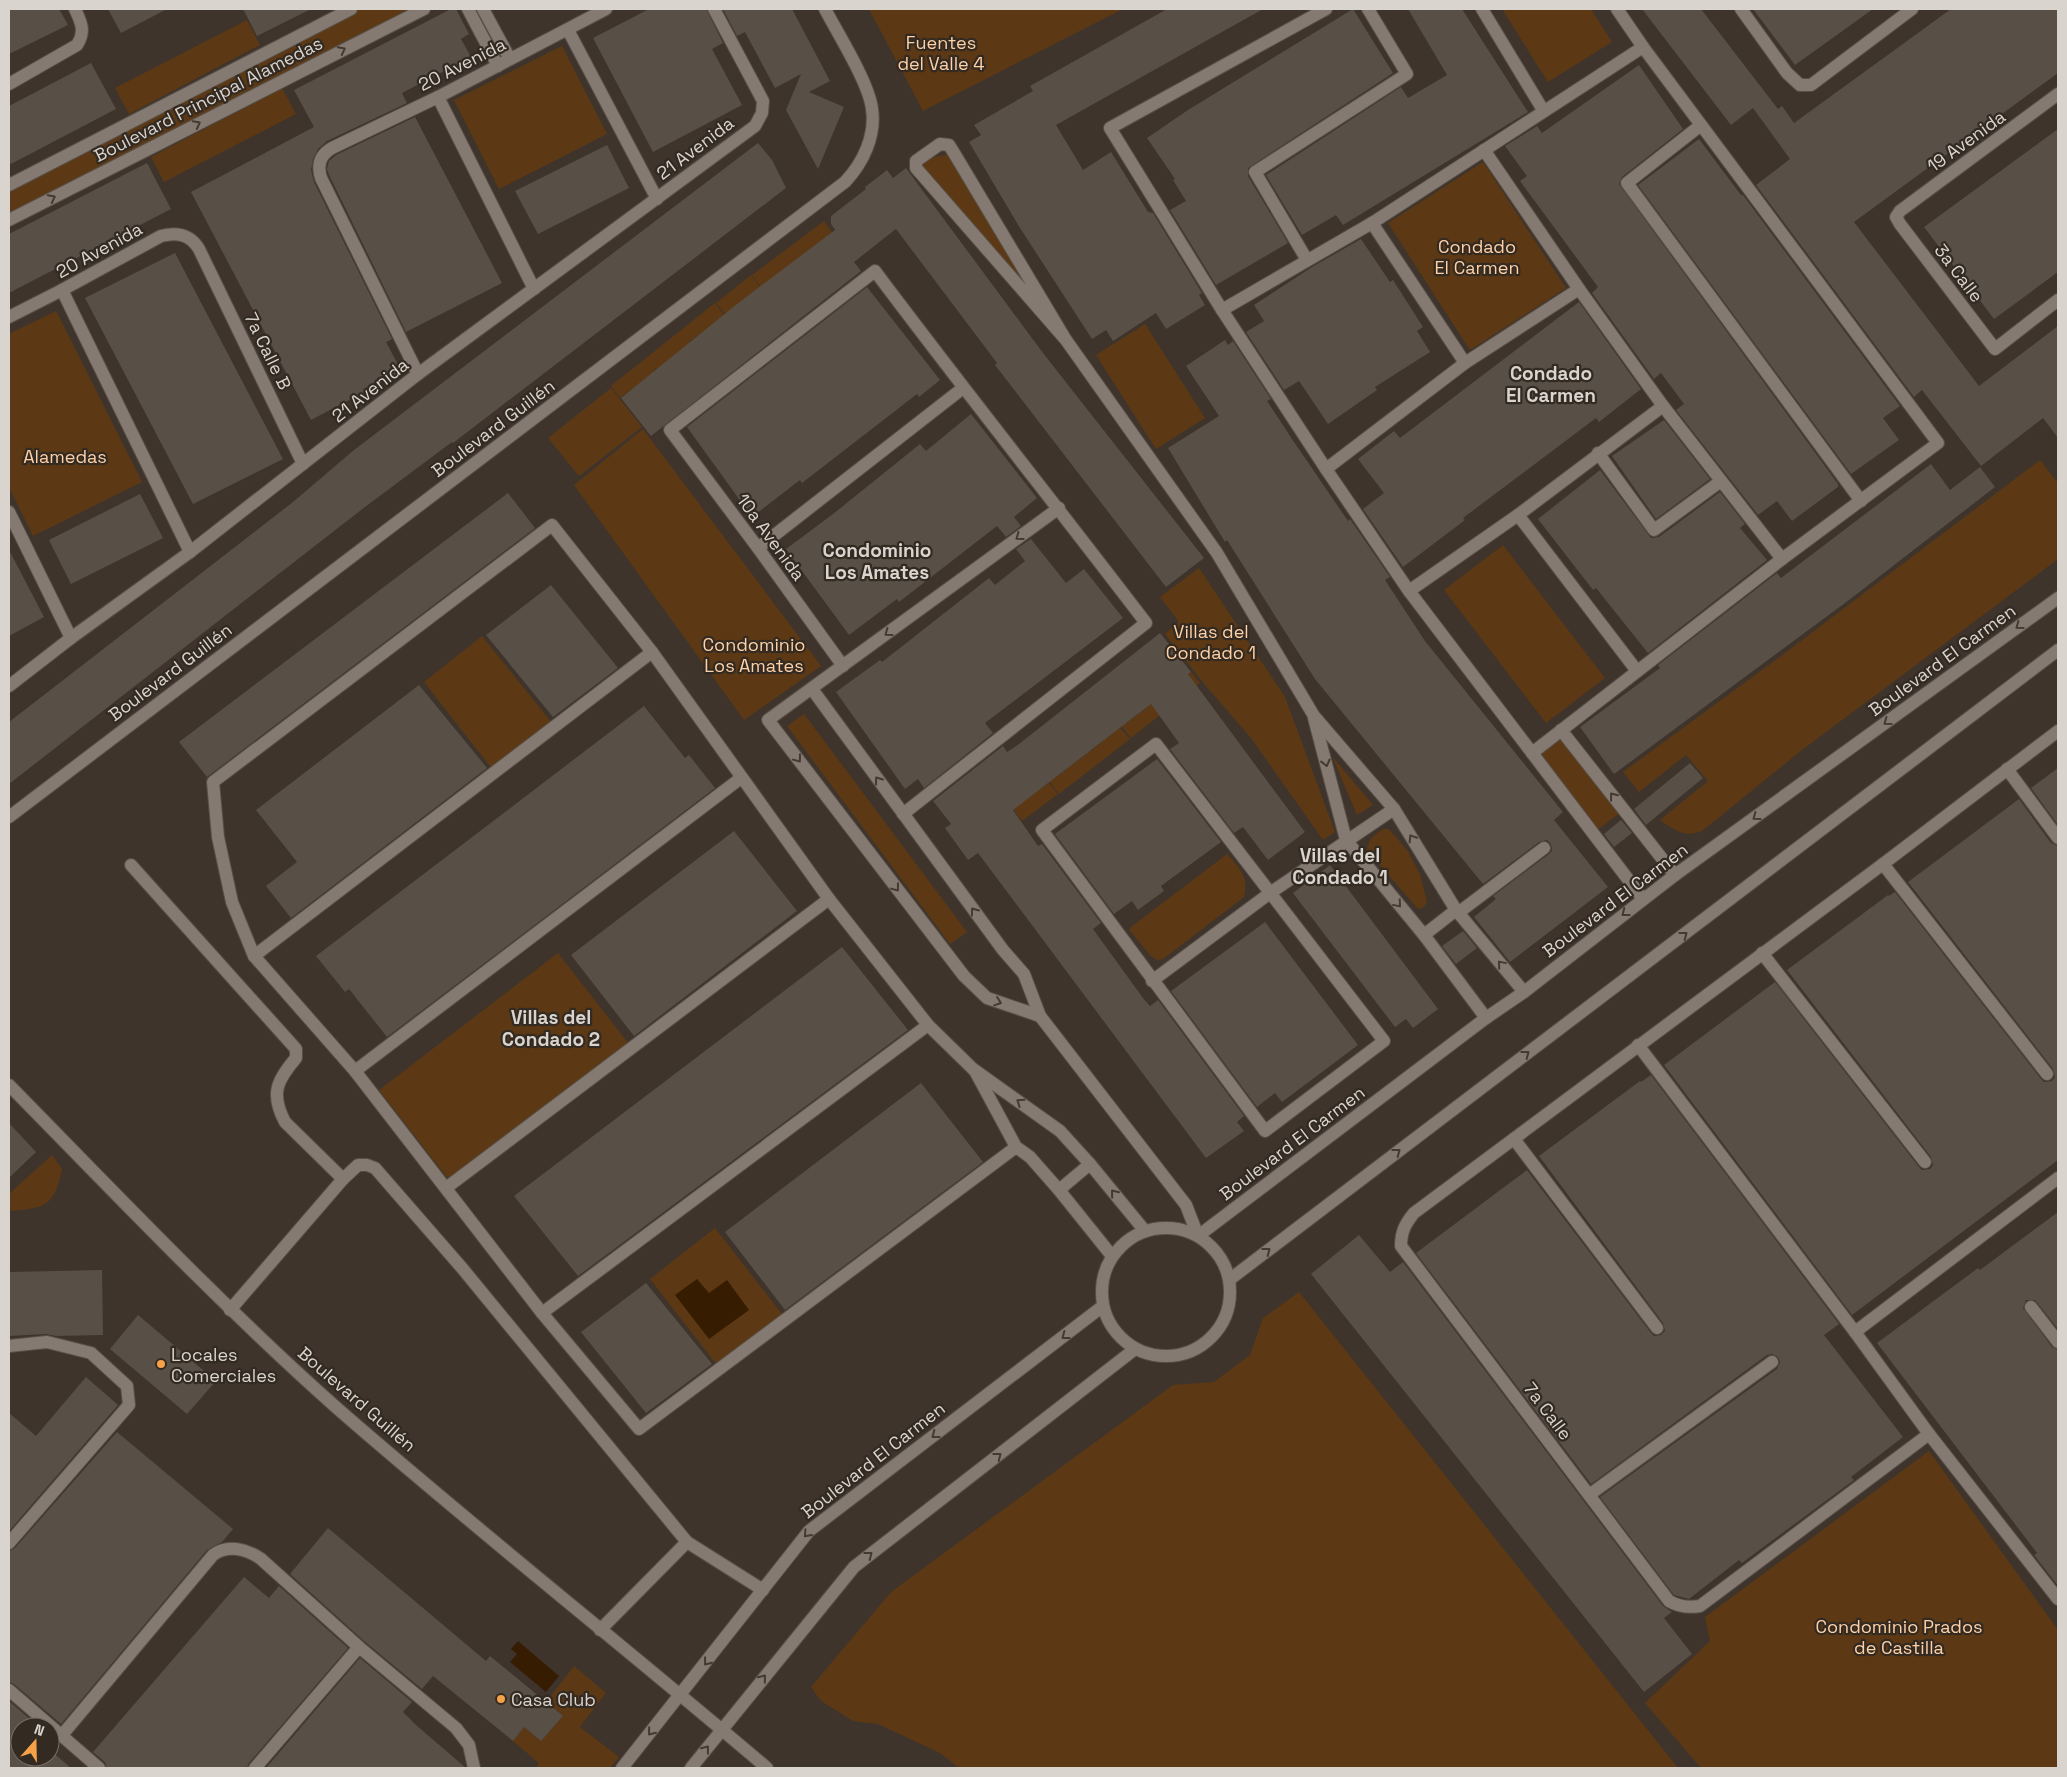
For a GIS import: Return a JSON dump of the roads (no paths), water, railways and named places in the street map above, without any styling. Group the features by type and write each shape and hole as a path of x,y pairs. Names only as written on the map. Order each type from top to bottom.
{"street":[{"path":"9,84 74,48 83,33 82,23 75,9"},
{"name":"Boulevard Principal Alamedas","path":"9,185 351,9"},
{"name":"Boulevard Principal Alamedas","path":"9,220 424,9"},
{"path":"468,9 498,66"},
{"path":"483,9 510,59"},
{"name":"20 Avenida","path":"418,374 321,178 320,161 326,152 332,148 438,97 606,9"},
{"name":"21 Avenida","path":"9,686 71,638 190,552 418,374 755,126 762,113 763,101 714,9"},
{"name":"Boulevard Guillén","path":"9,817 845,182 859,166 867,147 872,132 872,109 866,88 825,9"},
{"path":"1326,9 1110,128 1222,310 1326,469 1409,591 1644,899"},
{"path":"1307,260 1255,172 1408,74 1368,9"},
{"path":"1482,9 1543,110"},
{"path":"1532,752 1782,559 1938,443 1642,47 1617,9"},
{"path":"1741,9 1787,73 1800,85 1811,85 1912,9"},
{"path":"568,30 657,199"},
{"path":"1222,310 1372,223 1642,47"},
{"name":"19 Avenida","path":"1896,217 1900,211 2058,94"},
{"path":"438,97 534,289"},
{"path":"1701,125 1627,183 1861,501"},
{"path":"1066,340 916,168 916,161 922,156 940,144 949,145 1066,340 1218,553 1314,716 1394,809 1457,912 1524,992"},
{"path":"1484,150 1579,289 1663,406 1782,559"},
{"name":"3a Calle","path":"1896,217 1994,349 2058,300"},
{"path":"1372,223 1465,363"},
{"name":"20 Avenida","path":"9,317 167,234 185,235 196,244 201,254"},
{"name":"7a Calle B","path":"201,254 303,464"},
{"name":"10a Avenida","path":"843,666 670,430 875,271 963,388"},
{"path":"1326,469 1465,363 1579,289"},
{"path":"62,290 190,552"},
{"path":"758,548 963,388 1146,623 903,814"},
{"path":"1409,591 1518,516 1598,453 1663,406"},
{"path":"1598,453 1654,530 1721,481"},
{"path":"1040,1016 986,998 964,976 768,720 1058,508"},
{"path":"9,512 71,638"},
{"path":"1518,516 1637,671"},
{"path":"1016,1147 639,1429 542,1313 355,1071 254,956 232,902 218,837 214,782 552,525 652,652 829,898 928,1025 973,1069 1060,1131 1145,1231"},
{"name":"Boulevard El Carmen","path":"1198,1236 1486,1018 1524,992 1675,875 2058,598"},
{"path":"1228,1280 2058,650"},
{"path":"254,956 652,652"},
{"path":"812,689 1003,950 1024,974 1040,1016 1186,1205 1198,1236"},
{"path":"1314,716 1346,840 1424,935 1486,1018"},
{"path":"1561,730 1675,875"},
{"path":"1658,1328 1514,1139 2058,731"},
{"path":"1156,744 1384,1041 1265,1131 1152,981 1042,830 1156,744"},
{"path":"2007,769 2058,838"},
{"path":"355,1071 741,778"},
{"path":"1152,981 1270,892 1394,809"},
{"path":"1424,935 1544,848"},
{"path":"1883,864 2047,1074"},
{"path":"131,865 296,1048 296,1058 283,1072 276,1090 280,1112 285,1122 344,1179"},
{"path":"446,1188 829,898"},
{"path":"1762,953 1925,1162"},
{"path":"542,1313 928,1025"},
{"path":"1638,1046 1855,1332 1929,1434 2058,1599"},
{"path":"973,1069 1016,1147 1030,1157 1060,1190 1112,1256"},
{"name":"Boulevard Guillén","path":"9,1085 230,1310 338,1408 600,1630 767,1768"},
{"name":"7a Calle","path":"1514,1139 1414,1213 1404,1226 1401,1246 1669,1601 1684,1607 1700,1606 1929,1434"},
{"path":"1060,1190 1090,1164"},
{"path":"230,1310 358,1165 367,1165 375,1168 462,1268 687,1542 763,1590"},
{"path":"1855,1332 2058,1178"},
{"path":"1157,1228 1177,1228 1198,1236 1216,1250 1227,1270 1228,1280 1231,1292 1227,1314 1216,1333 1198,1348 1177,1355 1155,1356 1135,1349 1119,1336 1107,1320 1101,1300 1102,1280 1112,1256 1121,1245 1138,1234 1157,1228"},
{"name":"Boulevard El Carmen","path":"622,1768 681,1696 809,1531 1103,1306"},
{"path":"2031,1307 2058,1342"},
{"path":"9,1346 47,1342 91,1353 126,1386 129,1404 9,1543"},
{"path":"691,1768 854,1567 1135,1349"},
{"path":"1589,1495 1772,1362"},
{"path":"600,1630 687,1542"},
{"path":"62,1735 213,1555 223,1550 243,1550 261,1559 358,1647 456,1728 469,1745 474,1768"},
{"path":"255,1768 358,1647"},
{"path":"9,1690 99,1768"}],"place":[{"name":"Locales Comerciales","path":"161,1364"},
{"name":"Casa Club","path":"501,1699"}],"district":[{"name":"Condado El Carmen","path":"1551,384"},
{"name":"Condominio Los Amates","path":"877,561"},
{"name":"Villas del Condado 1","path":"1340,866"},
{"name":"Villas del Condado 2","path":"551,1028"}],"park label":[{"name":"Fuentes del Valle 4","path":"941,52"},
{"name":"Alamedas","path":"65,456"},
{"name":"Condominio Prados de Castilla","path":"1899,1636"}]}
